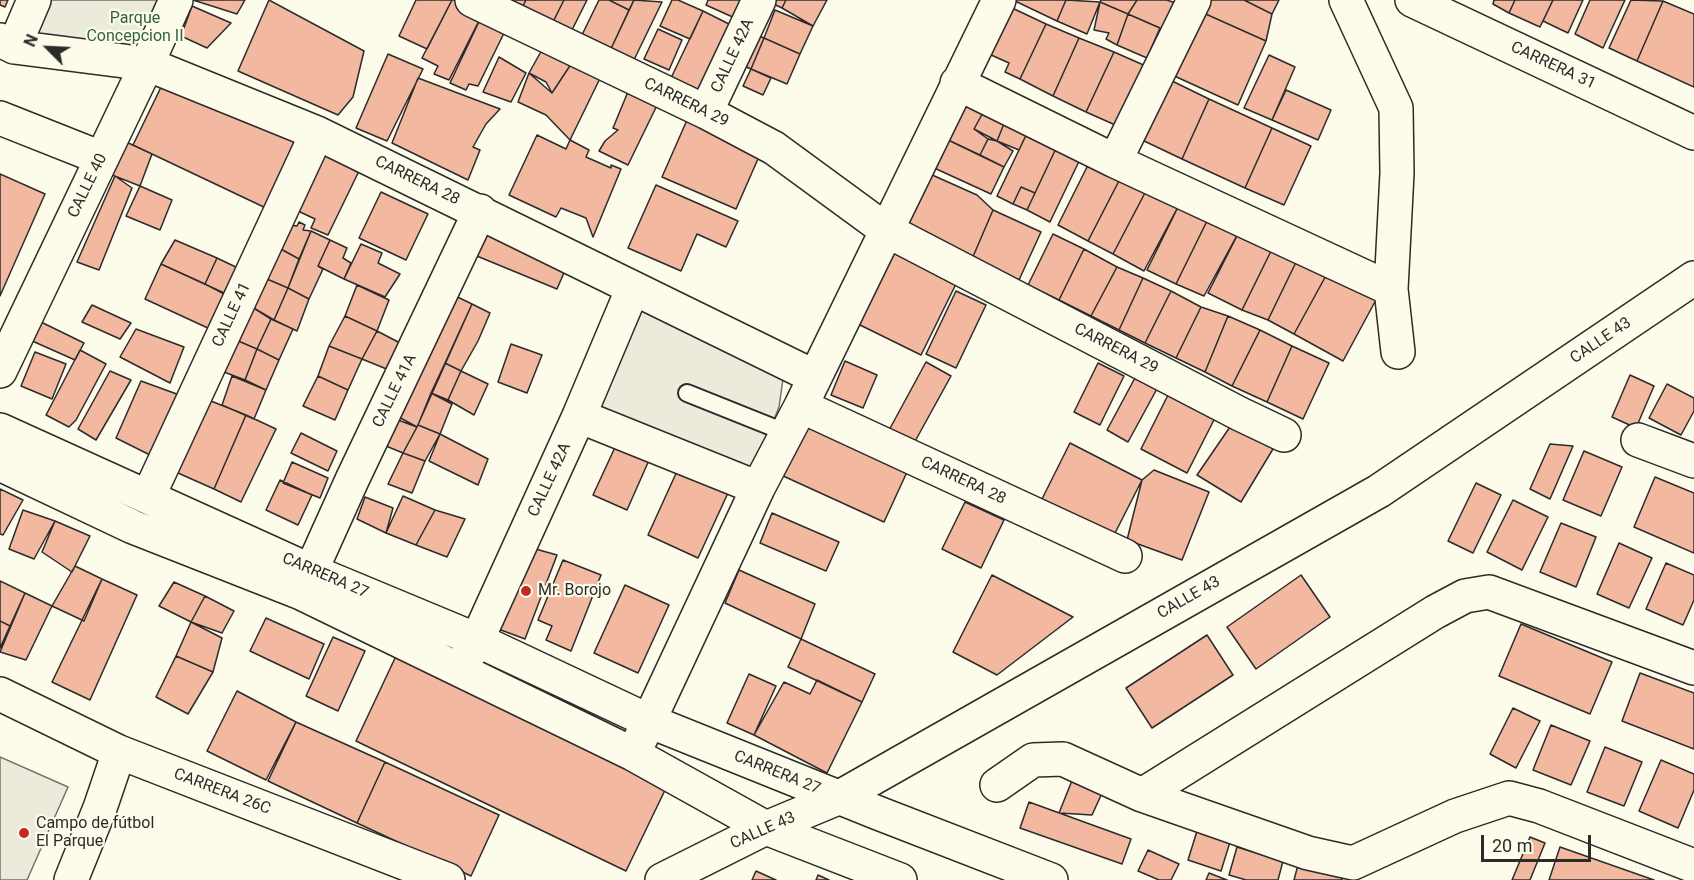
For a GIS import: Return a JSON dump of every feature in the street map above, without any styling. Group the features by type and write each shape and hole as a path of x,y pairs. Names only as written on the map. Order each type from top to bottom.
{"street":[{"path":"7,44 34,0"},
{"name":"CALLE 40","path":"0,371 176,0"},
{"name":"CARRERA 29","path":"472,0 706,112 774,148 886,230 1284,435"},
{"name":"CALLE 42A","path":"706,112 759,0"},
{"path":"633,754 758,488 801,405 999,0"},
{"path":"1115,161 1194,0"},
{"path":"1346,0 1396,108 1397,173 1391,289 1398,352"},
{"name":"CARRERA 31","path":"1412,0 1694,133"},
{"name":"CARRERA 28","path":"7,44 147,64 317,133 633,288 801,405 1125,556"},
{"path":"957,83 1115,161 1391,289"},
{"path":"0,118 101,158"},
{"name":"CALLE 41","path":"147,497 317,133"},
{"name":"CALLE 41A","path":"311,571 480,211"},
{"name":"CALLE 43","path":"662,880 766,828 838,798 1378,491 1694,278"},
{"name":"CALLE 42A","path":"460,669 477,640 579,416 633,288"},
{"path":"579,416 758,488"},
{"name":"CARRERA 27","path":"0,430 311,571 477,640 649,722 838,798 1008,872 1051,880"},
{"path":"1638,440 1694,461"},
{"name":"CARRERA 27","path":"0,464 133,527 301,593 633,754 766,828 900,880"},
{"path":"1142,795 1435,612 1465,596 1489,592 1694,668"},
{"name":"CARRERA 26C","path":"0,694 119,752 448,880"},
{"path":"71,880 100,808 119,752"},
{"path":"997,785 1033,760 1063,759 1142,795 1308,853 1353,863 1455,816 1509,798 1539,806 1694,866"}],"lane":[{"path":"687,393 801,405"}],"green space":[{"name":"Parque Concepcion II","path":"35,0 177,0 152,57 16,47"},
{"name":"Campo de fútbol El Parque","path":"0,757 68,787 27,880 0,880"}],"shaded area":[{"path":"633,288 784,372 779,407 747,486 579,416"}],"building":[{"path":"0,0 8,0 5,7 0,5"},
{"path":"193,0 245,0 237,14"},
{"path":"269,0 364,51 353,97 338,115 238,71"},
{"path":"416,0 452,0 427,49 399,36"},
{"path":"452,0 484,11 449,80 434,74 438,66 422,58"},
{"path":"500,0 526,0 521,10"},
{"path":"526,0 564,0 552,24 521,10"},
{"path":"564,0 587,0 571,32 552,24"},
{"path":"599,0 609,0 629,10 609,53 580,39"},
{"path":"609,0 634,0 629,10"},
{"path":"634,0 662,2 632,64 609,53"},
{"path":"672,0 678,0 703,11 690,39 660,26"},
{"path":"708,0 746,0 737,19 706,5"},
{"path":"765,0 786,0 782,8"},
{"path":"786,0 827,0 813,26 782,8"},
{"path":"1013,0 1066,0 1057,21"},
{"path":"1066,0 1100,2 1087,34 1057,21"},
{"path":"1101,0 1137,0 1128,14 1100,2"},
{"path":"1137,0 1167,0 1181,5 1169,32 1128,14"},
{"path":"1204,0 1244,0 1272,14 1266,41 1199,11"},
{"path":"1244,0 1279,0 1272,14"},
{"path":"1494,0 1515,0 1509,13 1493,4"},
{"path":"1515,0 1553,0 1540,27 1509,13"},
{"path":"1553,0 1583,0 1568,33 1543,21"},
{"path":"1590,0 1625,0 1603,48 1575,34"},
{"path":"1631,0 1663,1 1637,61 1609,48"},
{"path":"1663,1 1694,14 1694,87 1637,61"},
{"path":"1100,2 1128,14 1117,45 1106,39 1109,33 1094,30"},
{"path":"192,6 231,23 207,48 181,36"},
{"path":"1010,7 1046,24 1020,79 1005,72 1009,63 989,54"},
{"path":"775,10 813,26 800,54 764,38"},
{"path":"484,11 508,25 478,86 469,84 466,90 450,83"},
{"path":"703,11 735,27 703,94 671,78"},
{"path":"1199,11 1266,41 1238,105 1170,74"},
{"path":"1128,14 1160,28 1147,58 1117,45"},
{"path":"1046,24 1079,38 1053,96 1020,79"},
{"path":"658,29 682,40 669,70 644,59"},
{"path":"748,31 764,38 751,69 735,62"},
{"path":"764,38 800,54 787,84 751,69"},
{"path":"1079,38 1114,52 1086,112 1053,96"},
{"path":"548,39 577,55 552,93 546,82 529,73"},
{"path":"1114,52 1148,67 1122,128 1086,112"},
{"path":"388,54 423,69 387,141 356,128"},
{"path":"577,55 606,66 570,140 546,115 518,102 529,73 552,93"},
{"path":"1269,55 1295,67 1272,120 1244,108"},
{"path":"499,57 526,73 511,102 483,92"},
{"path":"751,69 771,78 763,95 743,86"},
{"path":"418,78 500,109 486,124 473,147 480,150 468,180 392,143"},
{"path":"1170,80 1209,99 1182,159 1142,140"},
{"path":"632,82 663,93 628,165 599,151 605,141 618,130 613,128"},
{"path":"163,83 301,141 268,209 133,145"},
{"path":"1286,90 1331,110 1318,140 1272,120"},
{"path":"1209,99 1272,128 1245,188 1182,159"},
{"path":"967,100 985,109 974,129 988,139 980,155 946,139"},
{"path":"985,109 1006,119 997,141 974,129"},
{"path":"1006,119 1029,129 1019,150 997,141"},
{"path":"687,120 761,152 736,209 662,177"},
{"path":"1272,128 1311,146 1284,205 1245,188"},
{"path":"1029,129 1059,142 1035,193 1021,187 1013,204 997,196"},
{"path":"537,135 566,149 570,140 589,150 586,157 611,168 611,165 621,169 593,237 586,218 561,208 556,217 509,195"},
{"path":"946,139 1004,167 991,194 932,167"},
{"path":"988,139 997,141 1013,151 1004,167 980,155"},
{"path":"122,140 152,154 140,186 107,173"},
{"path":"1059,142 1083,153 1050,222 1027,210"},
{"path":"315,145 359,171 328,235 311,228 315,219 298,211"},
{"path":"1091,159 1122,175 1088,241 1058,225"},
{"path":"0,174 45,194 0,296"},
{"path":"930,174 977,195 993,210 972,259 906,230"},
{"path":"1122,175 1147,189 1113,254 1088,241"},
{"path":"115,176 132,188 99,270 77,262"},
{"path":"656,185 738,221 726,247 697,234 681,271 628,248"},
{"path":"140,186 172,200 160,230 126,216"},
{"path":"1021,187 1035,193 1027,210 1013,204"},
{"path":"1147,189 1179,205 1144,271 1113,254"},
{"path":"381,192 428,214 406,260 359,238"},
{"path":"1179,205 1208,219 1176,284 1147,270"},
{"path":"993,210 1041,232 1019,280 972,259"},
{"path":"1208,219 1241,228 1204,296 1176,284"},
{"path":"299,222 305,225 303,230 311,231 299,259 279,248 291,225 297,226"},
{"path":"1241,228 1274,245 1242,310 1208,293"},
{"path":"311,231 330,240 318,266 323,269 309,299 288,288"},
{"path":"481,231 566,268 557,289 472,254"},
{"path":"1053,234 1084,249 1059,300 1028,285"},
{"path":"175,240 217,258 205,284 161,264"},
{"path":"330,240 347,248 343,258 351,263 344,279 318,266"},
{"path":"361,244 382,253 378,263 400,274 385,297 344,279"},
{"path":"1274,245 1299,256 1268,320 1242,310"},
{"path":"279,248 299,259 288,288 267,279"},
{"path":"1084,249 1117,267 1091,316 1059,300"},
{"path":"893,252 956,284 921,355 858,324"},
{"path":"1299,256 1328,272 1294,334 1268,320"},
{"path":"217,258 242,270 228,296 205,284"},
{"path":"161,264 235,298 223,335 145,299"},
{"path":"1117,267 1143,278 1119,330 1091,316"},
{"path":"1328,272 1377,298 1343,361 1294,334"},
{"path":"1143,278 1171,291 1145,343 1119,330"},
{"path":"267,279 288,288 274,320 252,307"},
{"path":"357,285 389,300 377,331 345,316"},
{"path":"288,288 309,299 297,331 274,320"},
{"path":"445,291 472,304 417,427 386,410"},
{"path":"956,291 986,305 956,368 926,354"},
{"path":"1171,291 1201,307 1176,358 1145,343"},
{"path":"472,304 490,313 461,371 445,363"},
{"path":"92,305 131,323 120,339 82,322"},
{"path":"252,307 271,319 257,349 236,340"},
{"path":"1201,307 1228,316 1205,372 1176,358"},
{"path":"345,316 377,331 362,359 329,346"},
{"path":"1228,316 1260,330 1232,386 1205,372"},
{"path":"271,319 293,329 279,360 257,349"},
{"path":"41,322 84,343 75,360 30,340"},
{"path":"136,329 184,347 170,383 120,357"},
{"path":"1260,330 1292,346 1267,402 1232,386"},
{"path":"377,331 402,344 389,370 362,359"},
{"path":"236,340 257,349 245,380 224,372"},
{"path":"511,344 542,355 527,393 498,382"},
{"path":"329,346 362,359 348,390 318,376"},
{"path":"1292,346 1329,363 1303,419 1267,402"},
{"path":"257,349 279,360 266,390 245,380"},
{"path":"80,350 106,364 76,420 69,427 46,415"},
{"path":"35,352 66,364 52,399 21,386"},
{"path":"845,361 877,375 863,408 831,395"},
{"path":"926,362 951,376 913,445 888,432"},
{"path":"445,363 461,371 448,400 431,393"},
{"path":"1098,363 1124,376 1100,425 1074,412"},
{"path":"110,371 131,380 96,440 78,429"},
{"path":"461,371 488,384 474,415 448,400"},
{"path":"1630,375 1654,386 1636,428 1612,417"},
{"path":"232,376 266,390 254,419 222,405"},
{"path":"318,376 348,390 335,420 303,406"},
{"path":"1136,376 1158,387 1128,442 1107,430"},
{"path":"141,381 185,397 156,458 116,438"},
{"path":"1667,384 1694,398 1694,411 1681,435 1649,418"},
{"path":"1170,391 1217,414 1187,473 1141,449"},
{"path":"431,393 452,404 440,434 418,425"},
{"path":"201,397 246,415 214,489 169,469"},
{"path":"246,415 276,429 241,502 214,489"},
{"path":"398,420 417,427 403,453 386,446"},
{"path":"1232,424 1276,444 1241,502 1197,475"},
{"path":"418,425 440,434 425,461 403,453"},
{"path":"803,425 907,472 884,522 781,475"},
{"path":"301,433 337,451 328,471 291,453"},
{"path":"440,434 488,459 478,485 429,461"},
{"path":"617,443 650,458 627,510 593,495"},
{"path":"1070,443 1142,480 1112,539 1040,503"},
{"path":"1550,444 1573,446 1550,499 1530,489"},
{"path":"1584,451 1622,467 1601,516 1563,500"},
{"path":"403,453 425,461 412,493 388,484"},
{"path":"292,462 328,478 320,498 283,483"},
{"path":"678,469 734,480 698,558 648,535"},
{"path":"1154,470 1209,492 1182,560 1127,540 1142,480"},
{"path":"1655,477 1694,493 1694,553 1634,527"},
{"path":"280,480 312,495 298,525 266,510"},
{"path":"1476,483 1501,495 1473,553 1448,541"},
{"path":"0,489 23,500 3,535 0,534"},
{"path":"403,496 435,510 416,545 386,533"},
{"path":"365,497 393,508 386,533 357,519"},
{"path":"1513,500 1548,517 1522,570 1487,552"},
{"path":"965,502 1004,520 981,568 942,549"},
{"path":"23,510 55,521 34,559 9,549"},
{"path":"435,510 465,519 447,557 416,545"},
{"path":"772,513 839,542 826,571 760,543"},
{"path":"55,521 90,536 72,572 42,552"},
{"path":"1561,523 1596,537 1576,587 1540,572"},
{"path":"1619,543 1652,558 1629,608 1597,594"},
{"name":"Mr. Borojo","path":"525,546 557,555 525,639 493,627"},
{"path":"563,560 601,575 571,651 546,640 552,626 538,620"},
{"path":"1666,563 1694,575 1694,600 1683,625 1646,609"},
{"path":"75,566 102,579 84,621 52,606"},
{"path":"739,570 815,604 801,639 725,603"},
{"path":"992,575 1073,617 997,675 953,652"},
{"path":"1301,575 1330,617 1256,669 1227,627"},
{"path":"102,579 137,595 90,700 52,682"},
{"path":"0,581 25,593 10,626 0,621"},
{"path":"174,582 205,596 191,622 159,606"},
{"path":"625,585 669,605 638,673 594,653"},
{"path":"25,593 52,606 26,660 0,652"},
{"path":"205,596 234,611 222,633 191,622"},
{"path":"266,618 324,644 309,679 250,651"},
{"path":"0,621 10,626 0,648"},
{"path":"191,622 222,638 213,672 176,656"},
{"path":"1521,624 1612,662 1590,714 1499,676"},
{"path":"1207,635 1233,675 1152,728 1126,688"},
{"path":"333,637 365,651 338,711 306,696"},
{"path":"801,639 875,674 862,702 788,667"},
{"path":"176,656 213,672 188,714 156,697"},
{"path":"396,656 667,786 626,871 356,741"},
{"path":"1640,673 1694,693 1694,749 1622,721"},
{"path":"749,674 776,686 754,735 727,723"},
{"path":"817,680 862,702 827,773 754,735 784,682 810,694"},
{"path":"237,691 296,722 266,780 207,751"},
{"path":"1513,708 1540,721 1516,768 1490,754"},
{"path":"296,722 385,762 357,823 268,781"},
{"path":"1551,725 1590,741 1571,785 1533,770"},
{"path":"1605,747 1642,762 1624,806 1587,792"},
{"path":"1661,760 1694,774 1694,790 1678,828 1639,811"},
{"path":"385,762 499,815 471,876 357,823"},
{"path":"1073,778 1103,791 1092,815 1059,813"},
{"path":"1029,802 1131,839 1122,864 1020,828"},
{"path":"1197,831 1230,842 1221,871 1188,860"},
{"path":"1530,837 1545,843 1530,880 1512,880"},
{"path":"1237,847 1283,861 1278,880 1246,880 1229,875"},
{"path":"1560,847 1654,880 1549,880"},
{"path":"1148,850 1179,864 1171,880 1159,880 1138,871"},
{"path":"1298,865 1343,877 1342,880 1294,880"},
{"path":"756,871 776,880 752,880"},
{"path":"1209,873 1227,880 1206,880"},
{"path":"818,875 829,880 816,880"}],"place":[{"name":"Mr. Borojo","path":"526,591"},
{"name":"Campo de fútbol El Parque","path":"24,833"}]}
